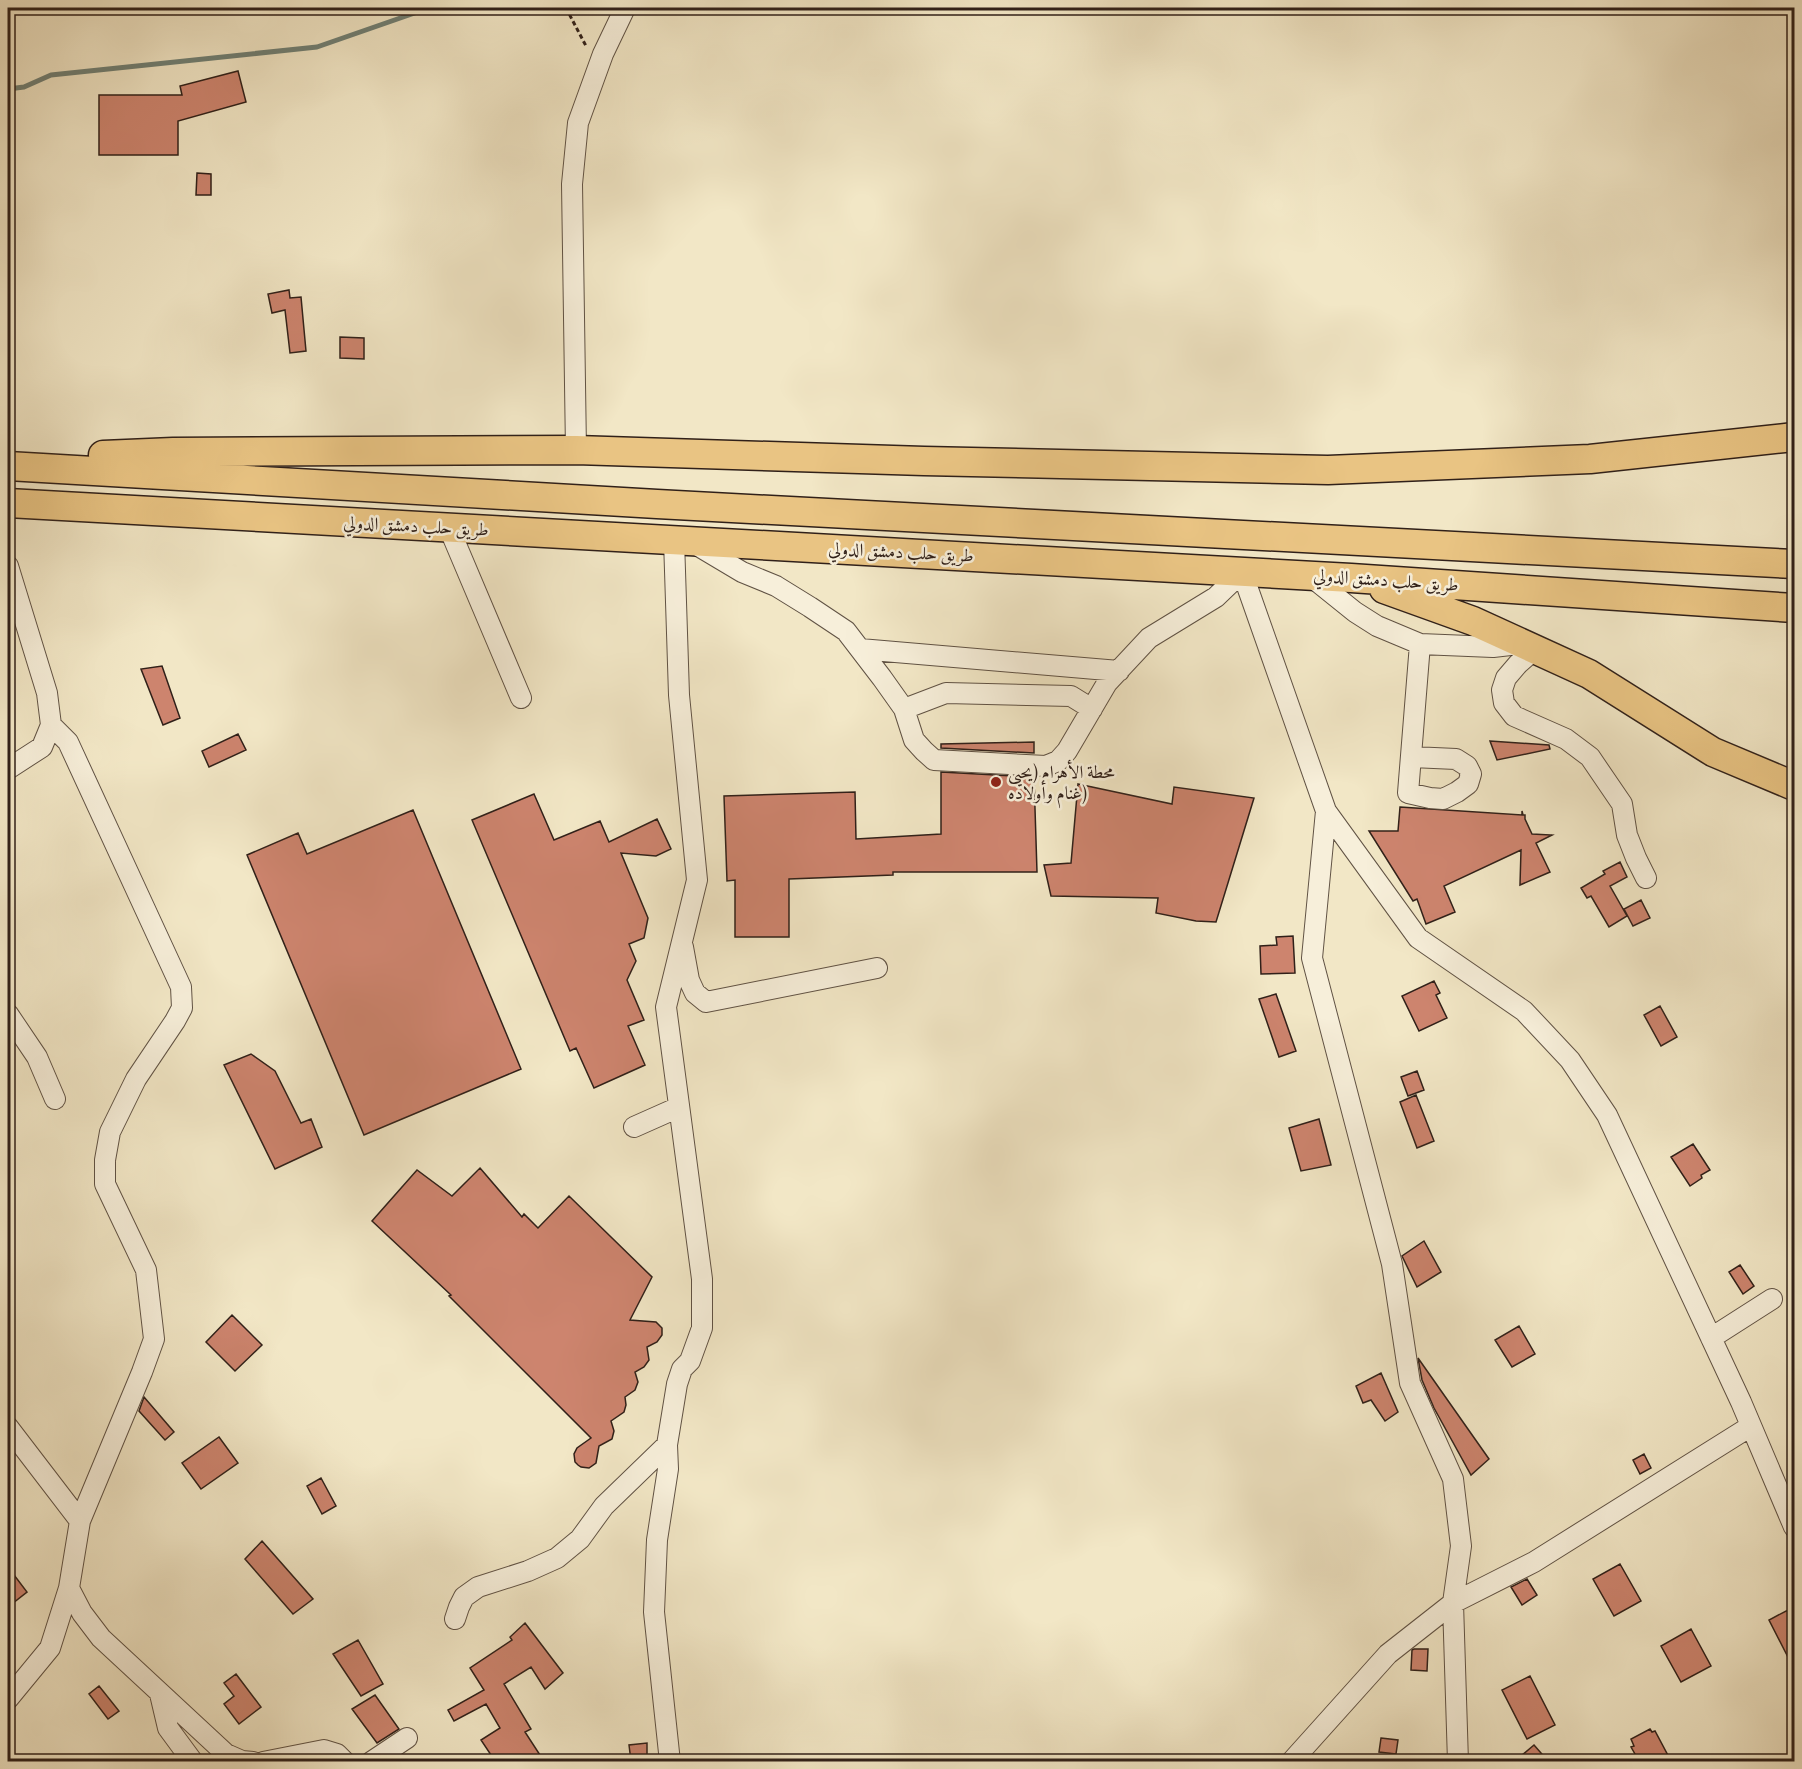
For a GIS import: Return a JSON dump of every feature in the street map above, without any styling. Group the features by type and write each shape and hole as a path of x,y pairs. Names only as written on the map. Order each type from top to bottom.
{"highway":[{"path":"8,459 173,452 576,450 1328,470 1590,459 1794,437"},
{"name":"طريق حلب دمشق الدولي","path":"8,465 669,505 1794,564"},
{"name":"طريق حلب دمشق الدولي","path":"8,503 1309,575 1794,608"},
{"path":"1351,578 1473,621 1589,674 1713,752 1794,786"}],"street":[{"path":"576,450 572,184 578,123 598,68 625,8"},
{"path":"449,528 521,698"},
{"path":"670,1761 654,1612 657,1540 668,1469 667,1445 677,1383 682,1369 690,1361 702,1328 702,1279 666,1007 697,880 679,695 682,540 741,572 776,586 846,631 904,709 914,740 934,760 1046,766 1058,761 1067,751 1107,683 1149,638 1215,597 1242,572 1326,811 1418,938 1524,1011 1570,1060 1608,1116 1751,1426 1794,1527"},
{"path":"8,566 47,693 51,725 42,747 8,769"},
{"path":"1309,575 1377,627 1420,644 1529,646"},
{"path":"1412,757 1420,644"},
{"path":"1529,646 1506,678 1502,690 1504,703 1514,716 1566,739 1590,757 1622,804 1627,835 1646,878"},
{"path":"860,650 1119,671"},
{"path":"904,709 946,693 1071,696 1092,709"},
{"path":"8,1699 50,1648 69,1588 80,1521 154,1339 146,1270 105,1184 105,1160 110,1132 136,1079 182,1008 181,987 68,742 51,725"},
{"path":"1326,811 1312,958 1392,1264 1410,1383 1453,1479 1461,1546 1453,1603 1458,1761"},
{"path":"682,942 689,980 695,993 706,1002 877,968"},
{"path":"8,1014 37,1057 55,1100"},
{"path":"634,1127 679,1107"},
{"path":"1711,1338 1772,1299"},
{"path":"1291,1761 1388,1654 1453,1603 1534,1562 1751,1426"},
{"path":"8,1427 80,1521"},
{"path":"455,1619 464,1597 478,1587 528,1571 557,1558 580,1539 604,1506 667,1445"},
{"path":"69,1588 82,1613 101,1638 160,1694 226,1754 242,1761 253,1761"},
{"path":"160,1694 168,1728 193,1761"},
{"path":"371,1761 408,1738"},
{"path":"263,1761 324,1750 337,1754 345,1761"}],"path":[{"path":"566,8 598,68"}],"building":[{"path":"238,71 246,102 178,121 178,155 99,155 99,95 182,95 180,86"},
{"path":"197,173 211,174 211,195 196,195"},
{"path":"289,290 290,298 301,297 306,351 290,353 285,310 272,313 268,294"},
{"path":"340,337 364,338 364,359 340,358"},
{"path":"162,666 180,718 163,725 141,669"},
{"path":"238,734 246,750 209,767 202,751"},
{"path":"1490,741 1549,745 1550,749 1497,760"},
{"path":"1034,742 1034,753 941,748 941,744"},
{"path":"941,772 1034,777 1037,872 893,872 893,875 789,879 789,937 735,937 735,880 727,881 724,796 855,792 856,839 941,834"},
{"path":"1078,784 1172,804 1174,787 1254,798 1216,922 1196,921 1156,913 1158,898 1051,896 1044,865 1071,863"},
{"path":"534,794 554,840 600,821 609,842 657,819 671,849 656,856 621,853 648,918 644,938 629,944 636,961 627,980 644,1020 628,1026 645,1065 594,1088 576,1048 570,1051 472,820"},
{"path":"1400,807 1522,815 1522,811 1532,834 1552,835 1536,843 1550,872 1520,885 1521,850 1444,886 1455,912 1426,924 1417,899 1413,901 1369,831 1398,831"},
{"path":"413,810 521,1069 364,1135 247,855 298,833 307,854"},
{"path":"1620,862 1627,877 1610,886 1627,916 1609,927 1591,896 1587,898 1581,888 1605,874 1603,871"},
{"path":"1641,900 1650,918 1633,926 1624,909"},
{"path":"1293,936 1295,973 1261,974 1260,946 1277,945 1276,937"},
{"path":"1434,981 1440,993 1436,995 1447,1018 1419,1031 1402,996"},
{"path":"1276,994 1296,1051 1279,1057 1259,999"},
{"path":"1660,1006 1677,1037 1661,1046 1644,1015"},
{"path":"251,1054 275,1071 301,1123 311,1119 322,1147 275,1169 224,1065"},
{"path":"1417,1071 1424,1090 1408,1096 1401,1077"},
{"path":"1416,1095 1434,1141 1417,1148 1400,1102"},
{"path":"1319,1119 1331,1165 1301,1171 1289,1128"},
{"path":"1693,1144 1710,1170 1690,1186 1671,1157"},
{"path":"480,1168 522,1217 524,1214 538,1228 569,1196 652,1277 630,1320 656,1322 662,1328 662,1335 657,1342 647,1347 649,1360 644,1367 635,1372 638,1382 635,1390 625,1397 624,1412 611,1421 614,1431 612,1439 599,1446 596,1463 589,1468 578,1465 574,1454 577,1448 591,1438 449,1296 451,1295 372,1221 417,1170 452,1196"},
{"path":"1424,1241 1441,1272 1417,1287 1402,1256"},
{"path":"1740,1265 1754,1286 1743,1294 1729,1272"},
{"path":"232,1315 262,1345 235,1371 206,1342"},
{"path":"1519,1326 1535,1354 1512,1367 1495,1340"},
{"path":"1418,1358 1489,1459 1471,1475 1434,1408 1422,1380"},
{"path":"1381,1373 1398,1412 1385,1421 1371,1400 1363,1403 1356,1386"},
{"path":"144,1397 174,1432 165,1440 139,1411"},
{"path":"219,1437 238,1463 201,1489 182,1463"},
{"path":"1644,1454 1651,1468 1640,1474 1633,1460"},
{"path":"321,1478 336,1506 322,1514 307,1486"},
{"path":"262,1541 313,1599 293,1614 245,1559"},
{"path":"1620,1564 1641,1601 1614,1616 1593,1579"},
{"path":"8,1567 27,1592 8,1607"},
{"path":"1527,1579 1537,1595 1522,1605 1511,1587"},
{"path":"1788,1610 1794,1622 1794,1669 1769,1620"},
{"path":"525,1623 563,1673 545,1689 531,1667 504,1684 531,1729 525,1732 540,1755 529,1761 495,1761 481,1740 500,1728 486,1704 454,1721 448,1710 484,1690 470,1668 512,1640 510,1637"},
{"path":"1691,1629 1711,1666 1681,1682 1661,1646"},
{"path":"358,1640 383,1684 361,1696 333,1654"},
{"path":"1428,1649 1427,1671 1411,1670 1412,1650"},
{"path":"236,1674 261,1707 239,1724 224,1704 234,1696 224,1683"},
{"path":"1530,1676 1555,1725 1527,1739 1502,1690"},
{"path":"99,1686 119,1711 108,1719 89,1694"},
{"path":"375,1695 399,1729 377,1743 352,1709"},
{"path":"1650,1729 1652,1732 1655,1731 1671,1761 1639,1761 1631,1747 1634,1746 1631,1739"},
{"path":"1381,1738 1398,1740 1396,1754 1379,1752"},
{"path":"647,1743 647,1761 631,1761 629,1745"},
{"path":"1534,1745 1548,1761 1515,1761"}],"waterway":[{"path":"8,89 24,87 51,75 317,47 429,8"}],"place":[{"name":"محطة الأهرام (يحيى غنام وأولاده)","path":"996,782"}]}
